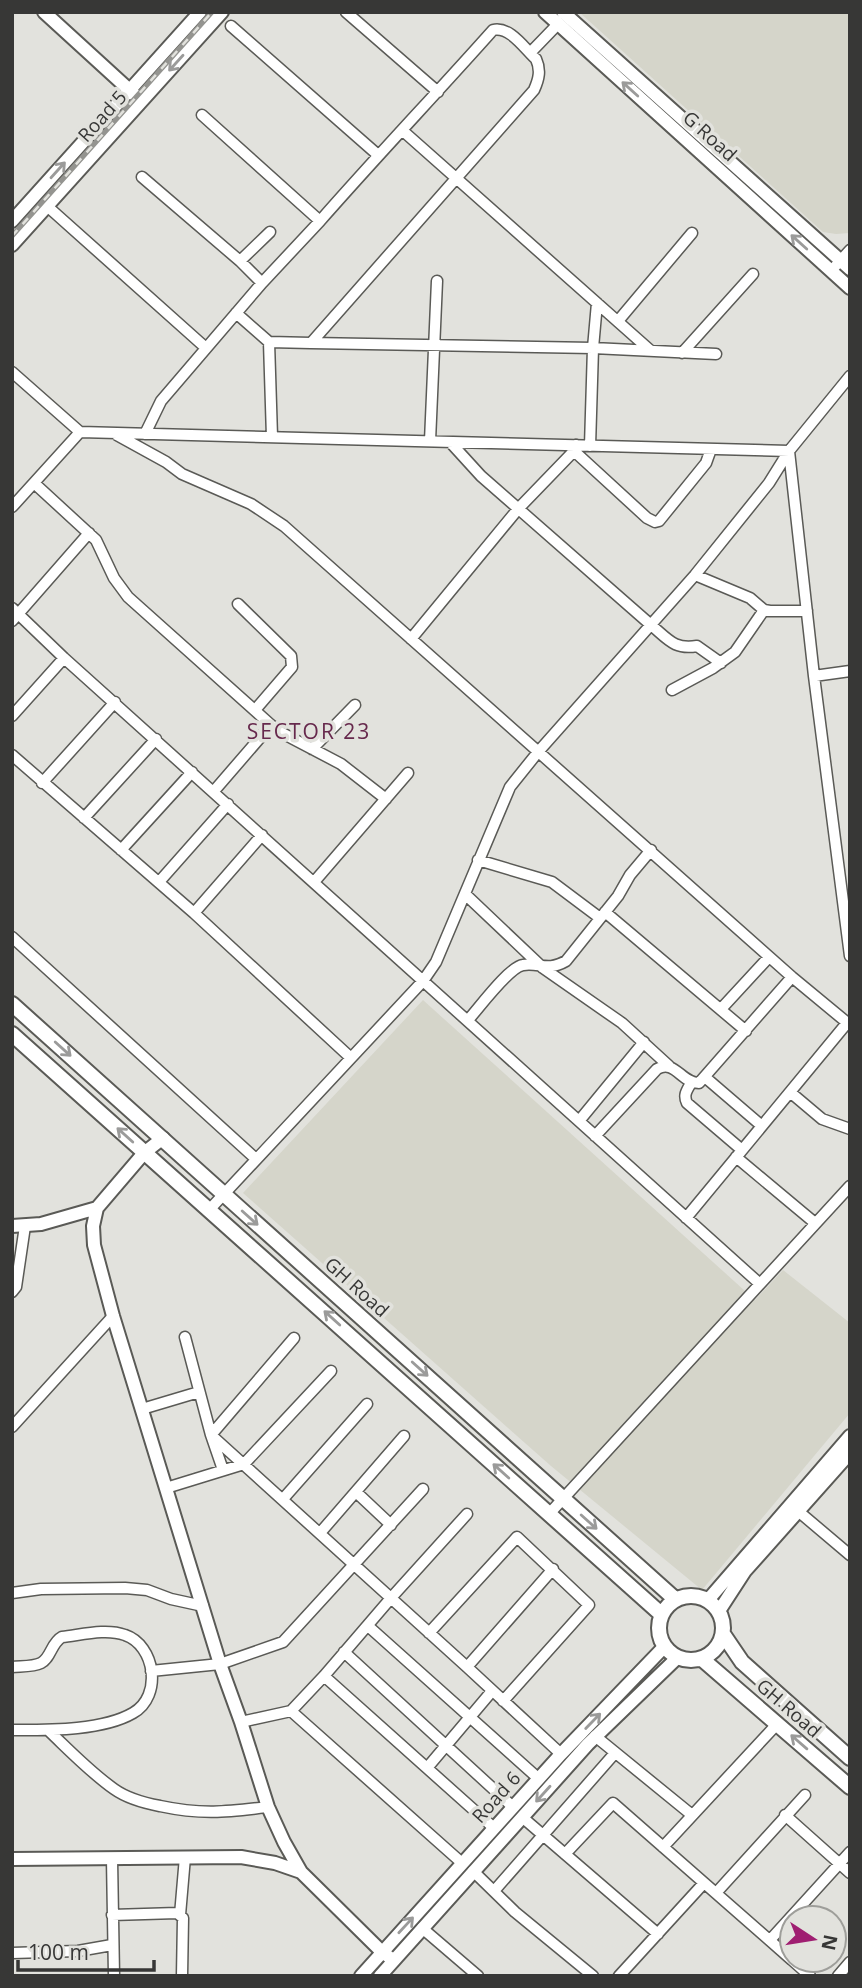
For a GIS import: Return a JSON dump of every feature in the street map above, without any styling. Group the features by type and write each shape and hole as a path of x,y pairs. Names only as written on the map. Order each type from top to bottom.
{"main road":[{"name":"GH Road","path":"12,1004 675,1600"},
{"name":"GH Road","path":"12,1034 661,1614"},
{"path":"691,1595 708,1600 719,1611 723,1634 719,1645 702,1659 677,1658 664,1647 659,1637 661,1614 675,1600 691,1595"},
{"name":"GH Road","path":"723,1634 742,1662 850,1758"},
{"name":"GH Road","path":"702,1659 850,1787"}],"street":[{"path":"44,12 141,101"},
{"name":"Road 5","path":"12,221 200,12"},
{"name":"Road 5","path":"12,245 222,12"},
{"path":"346,12 438,92"},
{"name":"G Road","path":"545,12 560,18 845,264"},
{"path":"530,53 560,18"},
{"name":"G Road","path":"560,18 850,288"},
{"path":"231,26 378,155"},
{"path":"145,433 161,401 378,155 403,131 493,30 509,33 536,59 539,72 534,90 311,343"},
{"path":"202,115 320,221"},
{"path":"403,131 652,351"},
{"path":"142,177 240,261 262,284"},
{"path":"47,206 206,348"},
{"path":"240,261 270,232"},
{"path":"618,321 692,233"},
{"path":"831,271 845,264 850,250"},
{"path":"682,353 753,274"},
{"path":"430,441 437,281"},
{"path":"590,446 597,303"},
{"path":"236,313 269,342 593,348 716,354"},
{"path":"269,342 272,437"},
{"path":"12,372 79,432 430,441 575,448 590,446 789,451"},
{"path":"210,1209 423,981 436,962 510,787 695,575 850,376"},
{"path":"12,508 79,432"},
{"path":"114,433 182,474 264,511 284,526 848,1024 686,1218"},
{"path":"450,442 481,476 651,625 679,647 697,646 721,663"},
{"path":"575,448 655,522 659,521 701,469 711,449"},
{"path":"411,639 518,509 575,448"},
{"path":"789,451 814,676 850,956"},
{"path":"34,483 89,533 122,590 271,725 341,764 386,799"},
{"path":"89,533 14,614 156,738 760,1284"},
{"path":"695,575 750,598 764,610 807,611"},
{"path":"238,604 293,661 292,667 255,710"},
{"path":"672,690 721,663 735,652 764,610"},
{"path":"12,716 64,658"},
{"path":"814,676 850,671"},
{"path":"42,783 115,702"},
{"path":"312,749 355,705"},
{"path":"214,791 271,725"},
{"path":"84,818 156,738"},
{"path":"12,755 194,913 351,1058"},
{"path":"121,850 192,772"},
{"path":"314,882 408,773"},
{"path":"159,883 228,804"},
{"path":"194,913 262,835"},
{"path":"468,1020 513,969 526,964 543,968 566,961 651,850"},
{"path":"478,860 552,883 602,915 746,1031"},
{"path":"464,894 543,968 622,1023 691,1083 699,1083 706,1078 792,977"},
{"path":"12,937 256,1159"},
{"path":"721,1009 769,957"},
{"path":"579,1121 644,1042"},
{"path":"595,1136 657,1069 669,1066"},
{"path":"706,1078 762,1126"},
{"path":"691,1083 685,1093 687,1103 815,1223"},
{"path":"790,1092 822,1119 850,1129"},
{"path":"163,1138 144,1153 97,1208 93,1226 94,1245 113,1316 220,1664 268,1807 301,1872 393,1960"},
{"path":"549,1514 850,1186"},
{"path":"12,1292 16,1287 19,1226 41,1224 97,1208"},
{"path":"12,1427 113,1316"},
{"path":"185,1337 223,1470"},
{"path":"211,1435 294,1338"},
{"path":"166,1488 244,1464 331,1371"},
{"path":"142,1409 199,1392"},
{"path":"283,1499 367,1404"},
{"path":"211,1435 561,1755"},
{"path":"320,1534 404,1436"},
{"path":"708,1600 850,1436"},
{"path":"719,1611 745,1571 849,1457"},
{"path":"151,1671 220,1664 283,1642 424,1489"},
{"path":"356,1492 391,1525"},
{"path":"798,1511 850,1555"},
{"path":"241,1722 291,1711 467,1514"},
{"path":"429,1633 517,1537 553,1569 589,1605 503,1701"},
{"path":"467,1667 553,1569"},
{"path":"12,1593 41,1589 125,1588 147,1590 203,1606"},
{"path":"368,1626 539,1779"},
{"path":"12,1667 40,1664 56,1640 62,1637 123,1633 135,1639 143,1651 153,1679 151,1693 144,1705 132,1714 105,1723 49,1731 13,1729"},
{"name":"Road 6","path":"380,1976 422,1928 494,1828 518,1812 539,1779 664,1647"},
{"path":"344,1652 544,1836 658,1934"},
{"name":"Road 6","path":"360,1976 381,1951 468,1867 518,1812 677,1658"},
{"path":"324,1676 494,1828"},
{"path":"427,1768 492,1691"},
{"path":"291,1711 468,1867 515,1912 593,1976"},
{"path":"663,1847 778,1723"},
{"path":"49,1731 96,1775 127,1797 201,1813 268,1807"},
{"path":"595,1736 692,1815"},
{"path":"494,1891 615,1753"},
{"path":"716,1894 805,1795"},
{"path":"565,1854 613,1802 778,1947"},
{"path":"785,1815 850,1873"},
{"path":"770,1940 850,1852"},
{"path":"182,1976 183,1918 180,1915 185,1857"},
{"path":"12,1859 241,1857 275,1863 301,1872"},
{"path":"112,1859 114,1976"},
{"path":"619,1976 704,1883"},
{"path":"112,1915 180,1915"},
{"path":"422,1928 478,1976"},
{"path":"12,1953 78,1951 112,1945"},
{"path":"838,1976 850,1962"}],"shaded area":[{"path":"579,12 850,12 850,233 823,232"},
{"path":"423,1000 755,1300 783,1270 850,1323 850,1413 702,1590 551,1466 243,1193"}],"railway":[{"path":"12,236 212,12"}],"district":[{"name":"SECTOR 23","path":"309,731"}]}
